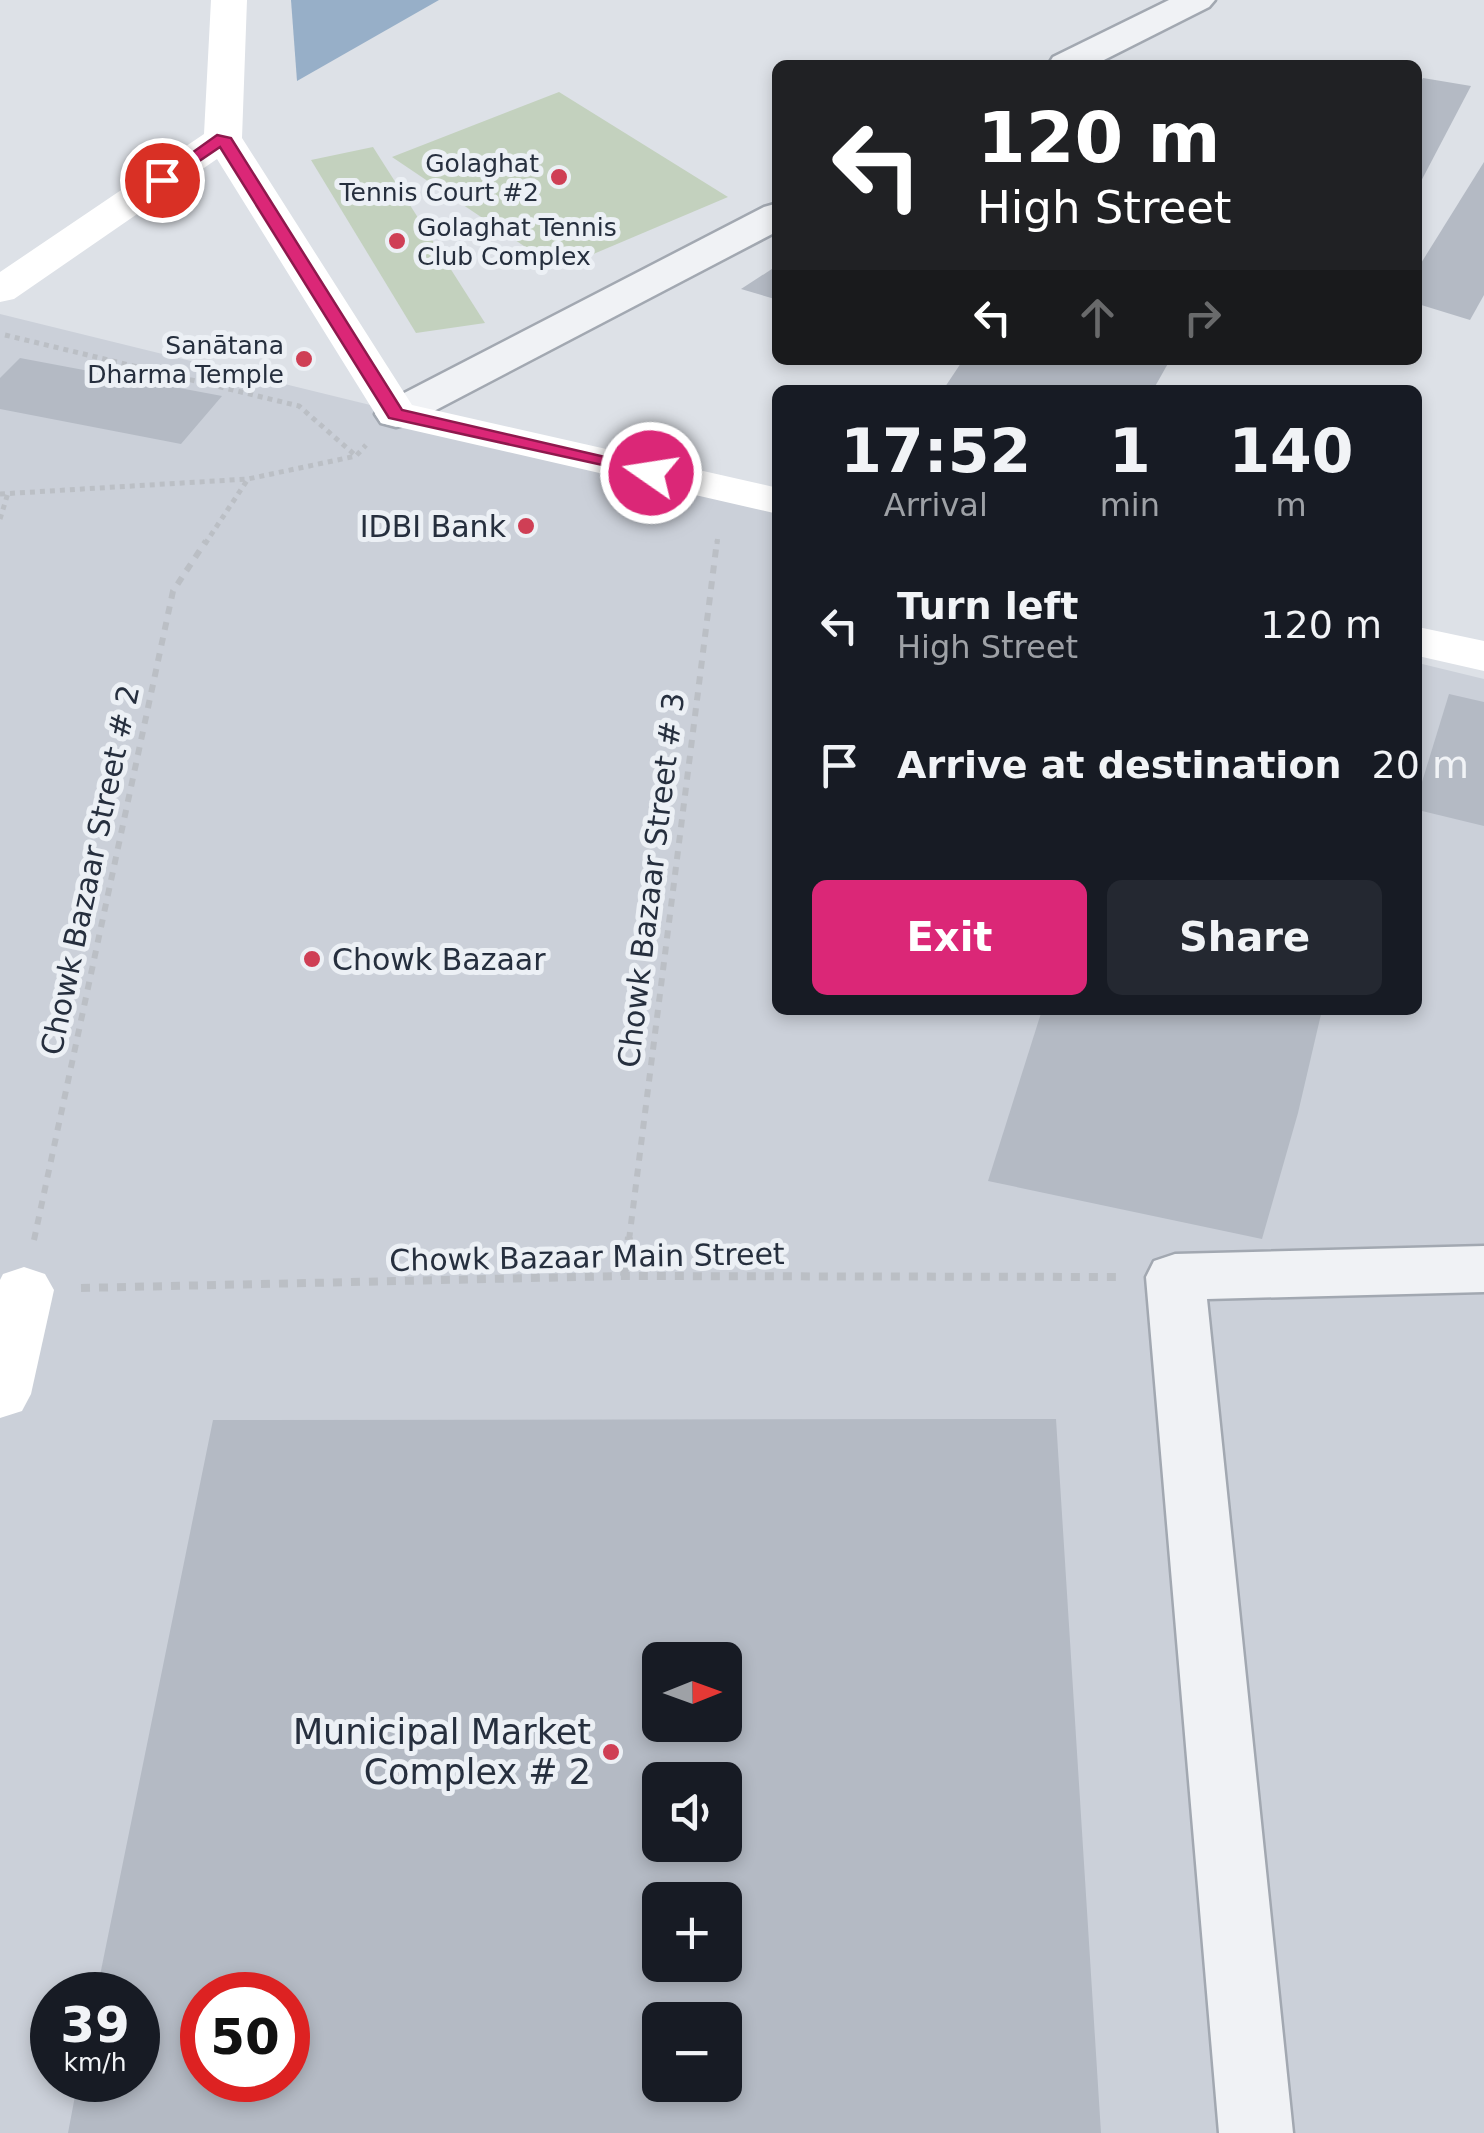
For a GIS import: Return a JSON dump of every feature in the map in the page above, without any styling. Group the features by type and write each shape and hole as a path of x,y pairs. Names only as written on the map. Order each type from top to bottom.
{"main road":[{"path":"228,0 223,138 396,414 772,500"},
{"path":"3,285 223,138"},
{"path":"1422,643 1484,656"},
{"path":"0,1394 24,1290"}],"street":[{"path":"1076,60 1197,0"},
{"path":"396,414 772,218"},
{"path":"1256,2133 1175,1277 1484,1269"}],"path":[{"path":"0,334 299,406 356,456"},
{"path":"0,519 4,494 248,480 356,456 396,414"},
{"name":"Chowk Bazaar Street # 2","path":"24,1290 173,592 248,480"},
{"name":"Chowk Bazaar Street # 3","path":"624,1276 724,490"},
{"name":"Chowk Bazaar Main Street","path":"24,1290 624,1276 1175,1277"}],"shaded area":[{"path":"0,314 772,504 772,1015 1422,1015 1422,664 1484,679 1484,2133 0,2133"}],"green space":[{"name":"Golaghat Tennis Court #2","path":"559,92 728,197 558,269 392,157"},
{"name":"Golaghat Tennis Club Complex","path":"373,147 485,323 416,333 311,160"}],"water":[{"path":"291,0 439,0 297,81"}],"building":[{"path":"1422,80 1471,86 1422,179"},
{"path":"1484,162 1484,295 1470,320 1422,305 1422,262"},
{"path":"772,269 772,298 741,289"},
{"path":"20,358 222,396 181,444 0,409 0,378"},
{"path":"960,365 1167,365 1156,385 946,385"},
{"path":"1449,694 1484,702 1484,826 1422,811 1422,782"},
{"path":"1040,1015 1321,1015 1262,1239 988,1181"},
{"name":"Municipal Market Complex # 2","path":"1056,1419 1101,2133 68,2133 74,2102 160,2102 160,1972 101,1972 213,1420"}],"place":[{"name":"Golaghat Tennis Court #2","path":"559,177"},
{"name":"Golaghat Tennis Club Complex","path":"397,241"},
{"name":"Sanātana Dharma Temple","path":"304,359"},
{"name":"IDBI Bank","path":"526,526"},
{"name":"Chowk Bazaar","path":"312,959"},
{"name":"Municipal Market Complex # 2","path":"611,1752"}],"route":[{"path":"162,180 223,138 396,414 651,473"}]}
